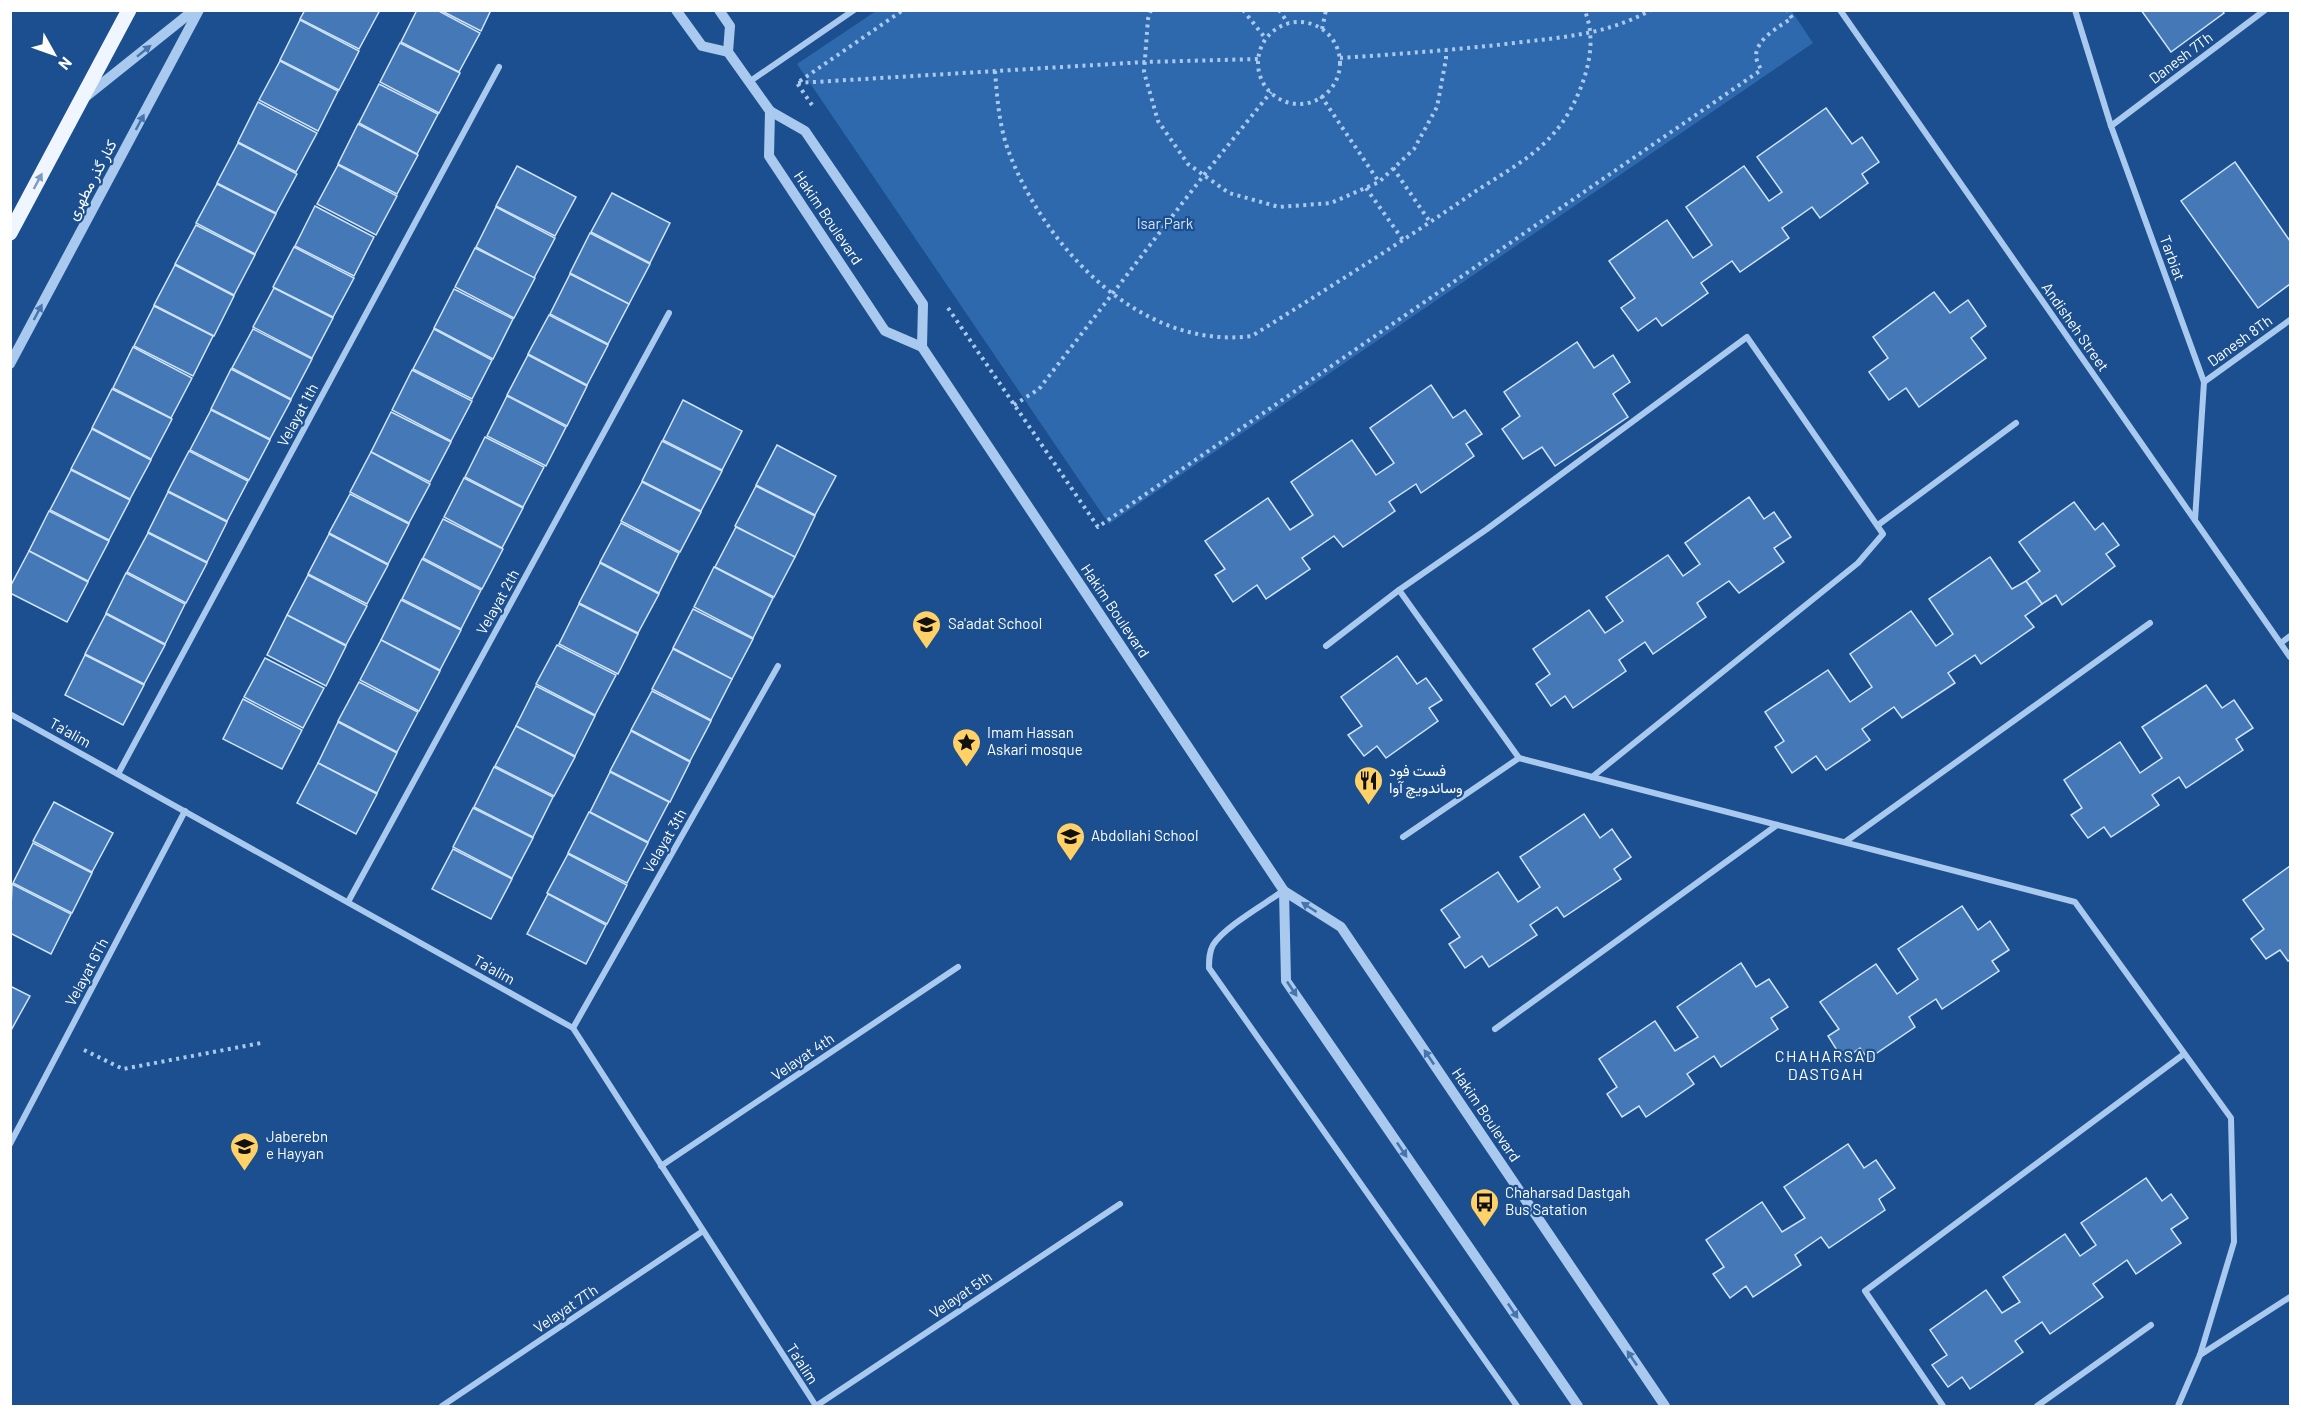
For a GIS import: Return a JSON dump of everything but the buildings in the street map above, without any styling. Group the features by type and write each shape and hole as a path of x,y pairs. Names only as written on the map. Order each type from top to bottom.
{"main road":[{"path":"10,233 129,10"}],"street":[{"path":"81,100 194,10"},
{"name":"کنار گذر مطهری","path":"10,364 199,10"},
{"path":"676,10 702,46 728,52 730,26 718,10"},
{"path":"749,82 854,10"},
{"name":"Andisheh Street","path":"1840,10 2290,657"},
{"name":"Tarbiat","path":"2075,10 2111,126 2204,382 2195,520"},
{"name":"Danesh 7Th","path":"2111,126 2265,10"},
{"name":"Hakim Boulevard","path":"728,52 770,111 805,131 923,304 922,347"},
{"name":"Velayat 1th","path":"118,774 499,67"},
{"name":"Hakim Boulevard","path":"770,111 769,156 885,332 922,347 1284,891 1341,927 1665,1407"},
{"name":"Velayat 2th","path":"348,902 669,313"},
{"name":"Danesh 8Th","path":"2204,382 2290,320"},
{"path":"1326,646 1399,590 1487,529 1748,337 1883,534 1858,563 1592,777"},
{"path":"1878,525 2016,423"},
{"path":"1399,590 1519,758 2074,902 2231,1118 2235,1242 2200,1355 2178,1407"},
{"path":"1845,842 2150,623"},
{"path":"2281,643 2290,636"},
{"name":"Velayat 3th","path":"573,1028 778,666"},
{"name":"Ta'alim","path":"10,714 573,1028 816,1407"},
{"path":"1403,837 1519,758"},
{"name":"Velayat 6Th","path":"10,1144 185,811"},
{"path":"1495,1029 1777,825"},
{"path":"1284,891 1226,932 1214,945 1209,957 1209,968 1517,1407"},
{"path":"1284,891 1286,981 1578,1407"},
{"name":"Velayat 4th","path":"661,1166 958,967"},
{"path":"1943,1407 1865,1291 2184,1054"},
{"name":"Velayat 5th","path":"816,1407 1120,1204"},
{"name":"Velayat 7Th","path":"442,1407 703,1231"},
{"path":"2200,1355 2290,1297"},
{"path":"2037,1407 2151,1325"}],"path":[{"path":"797,83 903,10"},
{"path":"1151,10 1148,20 1144,72 1158,121 1188,164 1229,193 1279,207 1331,203 1379,182 1414,149 1437,107 1446,51"},
{"path":"1244,10 1266,39"},
{"path":"1279,10 1288,23"},
{"path":"1322,29 1326,10"},
{"path":"995,71 998,110 1006,145 1028,191 1061,243 1092,277 1112,294 1153,319 1219,337 1237,338 1252,336 1430,223 1530,155 1555,133 1576,101 1582,83 1590,50 1591,34 1585,10"},
{"path":"1340,58 1446,51 1591,34 1634,20 1651,10"},
{"path":"948,308 1098,527 1761,69 1756,57 1758,48 1773,32 1792,18 1787,10"},
{"path":"1288,23 1311,24 1322,29 1336,47 1340,58 1335,82 1327,92 1305,103 1293,103 1281,99 1263,82 1259,71 1260,48 1266,39 1272,32 1288,23"},
{"path":"797,83 1144,62 1258,59"},
{"path":"797,83 817,112"},
{"path":"1014,405 1039,389 1271,92"},
{"path":"1321,96 1379,182"},
{"path":"1393,168 1430,223"},
{"path":"1366,188 1403,240"},
{"path":"64,1040 123,1069 261,1043"}],"green space":[{"name":"Isar Park","path":"1791,10 1813,43 1109,524 797,64 876,11"}],"place":[{"name":"Sa'adat School","path":"927,650"},
{"name":"Imam Hassan Askari mosque","path":"966,768"},
{"name":"فست فود وساندویچ آوا","path":"1368,806"},
{"name":"Abdollahi School","path":"1070,862"},
{"name":"Jaberebn e Hayyan","path":"245,1172"},
{"name":"Chaharsad Dastgah Bus Satation","path":"1484,1228"}],"district":[{"name":"CHAHARSAD DASTGAH","path":"1826,1065"}]}
